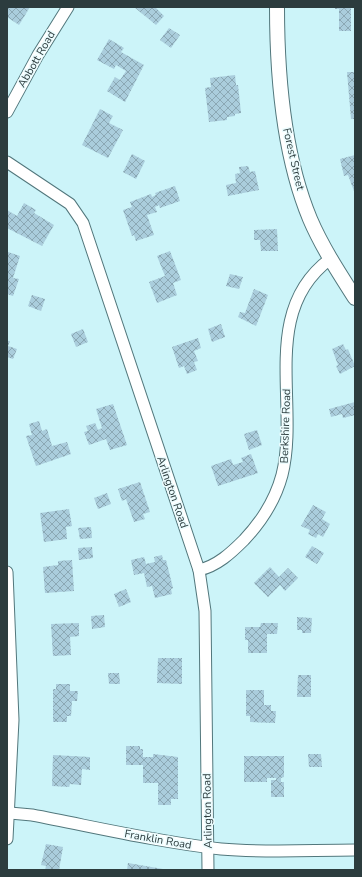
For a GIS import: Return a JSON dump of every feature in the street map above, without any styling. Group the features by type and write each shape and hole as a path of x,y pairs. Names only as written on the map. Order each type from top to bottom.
{"street":[{"name":"Abbott Road","path":"7,112 38,54 68,7"},
{"name":"Forest Street","path":"277,7 281,83 291,153 310,219 330,259 355,298"},
{"name":"Arlington Road","path":"7,162 70,204 83,223 199,570 206,611 208,870"},
{"name":"Berkshire Road","path":"199,570 217,563 238,545 262,519 276,495 284,463 286,353 291,319 304,285 315,270 330,259"},
{"path":"7,572 13,714 10,813 7,839"},
{"name":"Franklin Road","path":"10,813 32,815 208,847 253,851 355,850"}],"building":[{"path":"8,7 30,7 19,25 7,17"},
{"path":"134,7 155,7 164,16 156,25"},
{"path":"335,7 351,7 351,31 339,31 339,9 335,9"},
{"path":"169,28 180,35 171,48 160,40"},
{"path":"109,39 124,48 121,52 144,65 125,102 107,91 115,77 120,80 126,71 116,65 114,69 97,60"},
{"path":"347,72 355,72 355,119 351,119"},
{"path":"235,75 236,85 238,85 241,113 235,114 235,116 227,117 227,120 209,122 205,88 211,87 210,78"},
{"path":"100,109 113,116 109,123 123,130 108,158 82,145"},
{"path":"132,154 145,161 136,179 123,172"},
{"path":"355,155 354,191 348,175 344,176 340,159"},
{"path":"248,166 250,172 255,171 259,190 228,196 226,185 236,183 235,174 240,173 239,167"},
{"path":"175,186 180,201 160,208 159,205 155,207 157,212 147,215 154,235 136,241 134,235 132,236 123,210 132,207 130,202 151,194 152,197 156,195 155,193"},
{"path":"24,203 36,210 34,213 54,225 42,246 7,228 7,210 17,216"},
{"path":"277,229 278,251 261,251 260,240 254,240 254,230"},
{"path":"170,251 181,280 173,283 177,295 157,303 149,282 165,276 157,256"},
{"path":"8,252 20,256 13,278 19,279 13,296 7,294"},
{"path":"230,274 243,277 239,289 226,286"},
{"path":"254,289 268,295 256,326 238,317 240,312 245,313"},
{"path":"32,295 45,299 41,311 28,306"},
{"path":"221,324 225,337 212,342 208,329"},
{"path":"83,329 88,342 76,347 71,334"},
{"path":"198,338 201,348 194,351 198,361 194,362 197,370 187,374 184,366 179,368 172,347"},
{"path":"7,341 10,341 8,346 17,349 13,359 7,357"},
{"path":"343,344 346,350 348,349 355,366 340,374 336,366 338,365 332,349"},
{"path":"355,402 355,415 343,418 342,414 331,417 329,409"},
{"path":"113,404 127,445 110,450 106,439 89,445 84,432 88,431 86,426 95,423 98,430 102,428 96,409"},
{"path":"39,421 42,431 47,429 52,446 67,442 71,454 36,466 26,436 32,435 29,424"},
{"path":"257,430 262,445 249,450 244,434"},
{"path":"251,454 258,473 218,486 211,466 231,459 233,465 243,462 241,458"},
{"path":"140,482 150,512 143,514 145,519 134,522 126,499 122,501 118,489"},
{"path":"107,493 111,504 98,509 94,498"},
{"path":"313,505 326,512 322,519 330,524 323,537 318,534 316,538 308,534 310,530 301,526"},
{"path":"69,509 72,526 66,527 67,539 44,542 40,513"},
{"path":"91,527 92,538 80,539 78,528"},
{"path":"312,546 324,553 317,564 305,557"},
{"path":"92,547 93,558 79,560 78,548"},
{"path":"162,555 163,560 166,560 173,588 171,589 172,594 155,598 152,586 147,587 144,573 134,575 131,560 144,557 146,564 155,562 154,557"},
{"path":"72,560 74,591 45,593 43,567 58,565 58,561"},
{"path":"270,567 279,577 288,568 298,578 285,591 280,585 268,597 254,583"},
{"path":"126,589 131,602 119,607 114,594"},
{"path":"104,615 105,627 92,629 91,616"},
{"path":"297,617 312,618 311,633 302,633 302,630 297,630"},
{"path":"79,623 79,636 70,637 71,655 53,656 51,624"},
{"path":"261,623 278,623 277,634 267,634 267,653 248,653 248,640 245,640 245,627 260,627"},
{"path":"158,658 182,658 182,684 157,683"},
{"path":"108,673 119,673 120,684 109,684"},
{"path":"298,675 311,675 311,697 297,697"},
{"path":"56,684 70,684 70,691 78,691 77,701 72,701 71,716 67,716 67,722 53,722 53,689 56,689"},
{"path":"246,690 264,690 264,705 271,705 271,711 276,711 275,723 250,722 250,716 246,716"},
{"path":"126,746 140,746 140,749 143,749 143,757 153,757 153,754 178,757 178,799 171,799 171,805 158,805 158,783 143,783 143,765 126,765"},
{"path":"308,754 321,754 322,767 309,767"},
{"path":"53,755 90,757 90,770 82,769 81,785 70,784 69,787 52,786"},
{"path":"244,756 284,756 284,777 281,778 281,782 284,782 284,797 271,797 271,780 276,780 276,778 267,778 267,782 244,782"},
{"path":"46,844 63,847 59,870 45,870 46,866 41,865"},
{"path":"128,863 163,869 163,870 127,870"}]}
